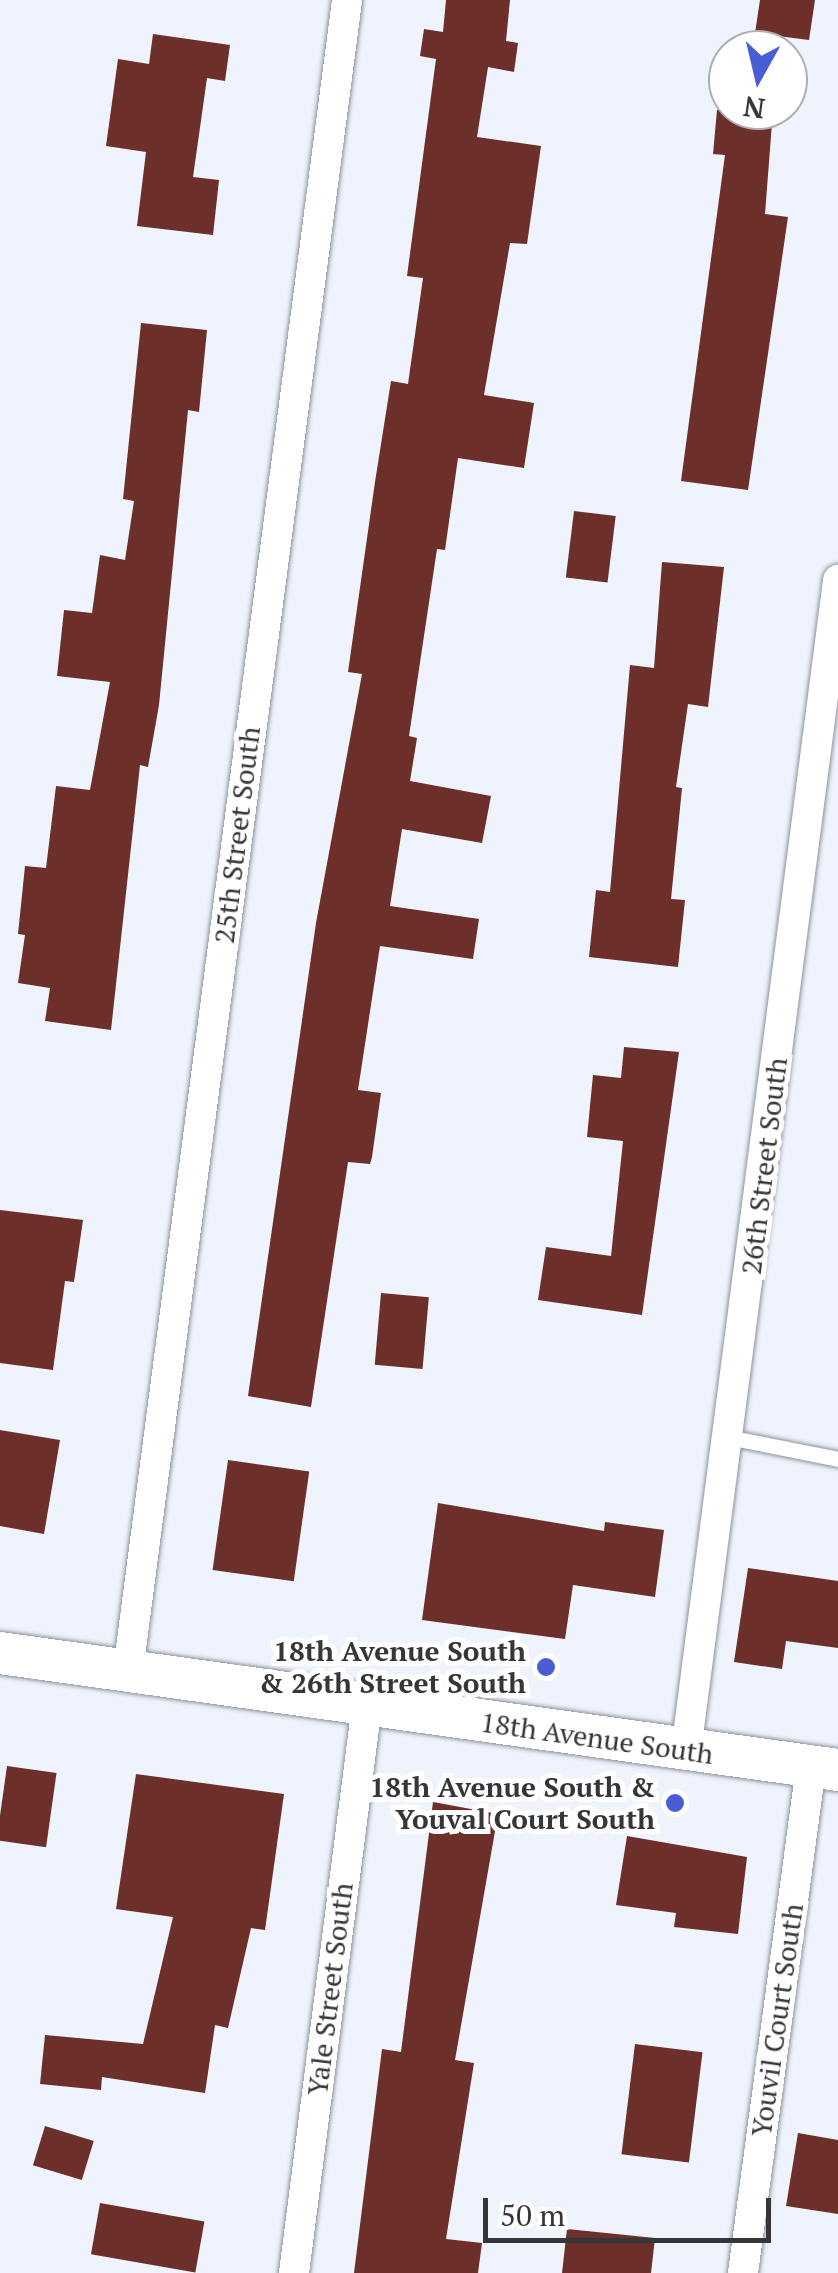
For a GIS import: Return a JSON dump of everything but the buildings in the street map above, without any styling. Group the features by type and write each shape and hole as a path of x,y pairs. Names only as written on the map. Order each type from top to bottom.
{"street":[{"name":"25th Street South","path":"128,1670 347,0"},
{"name":"26th Street South","path":"686,1751 838,580"},
{"name":"18th Avenue South","path":"0,1653 824,1769"},
{"name":"Yale Street South","path":"294,2273 367,1705"},
{"name":"Youvil Court South","path":"743,2273 824,1769"}],"lane":[{"path":"728,1437 838,1458"}],"place":[{"name":"18th Avenue South & 26th Street South","path":"546,1667"},
{"name":"18th Avenue South & Youval Court South","path":"675,1803"}]}
